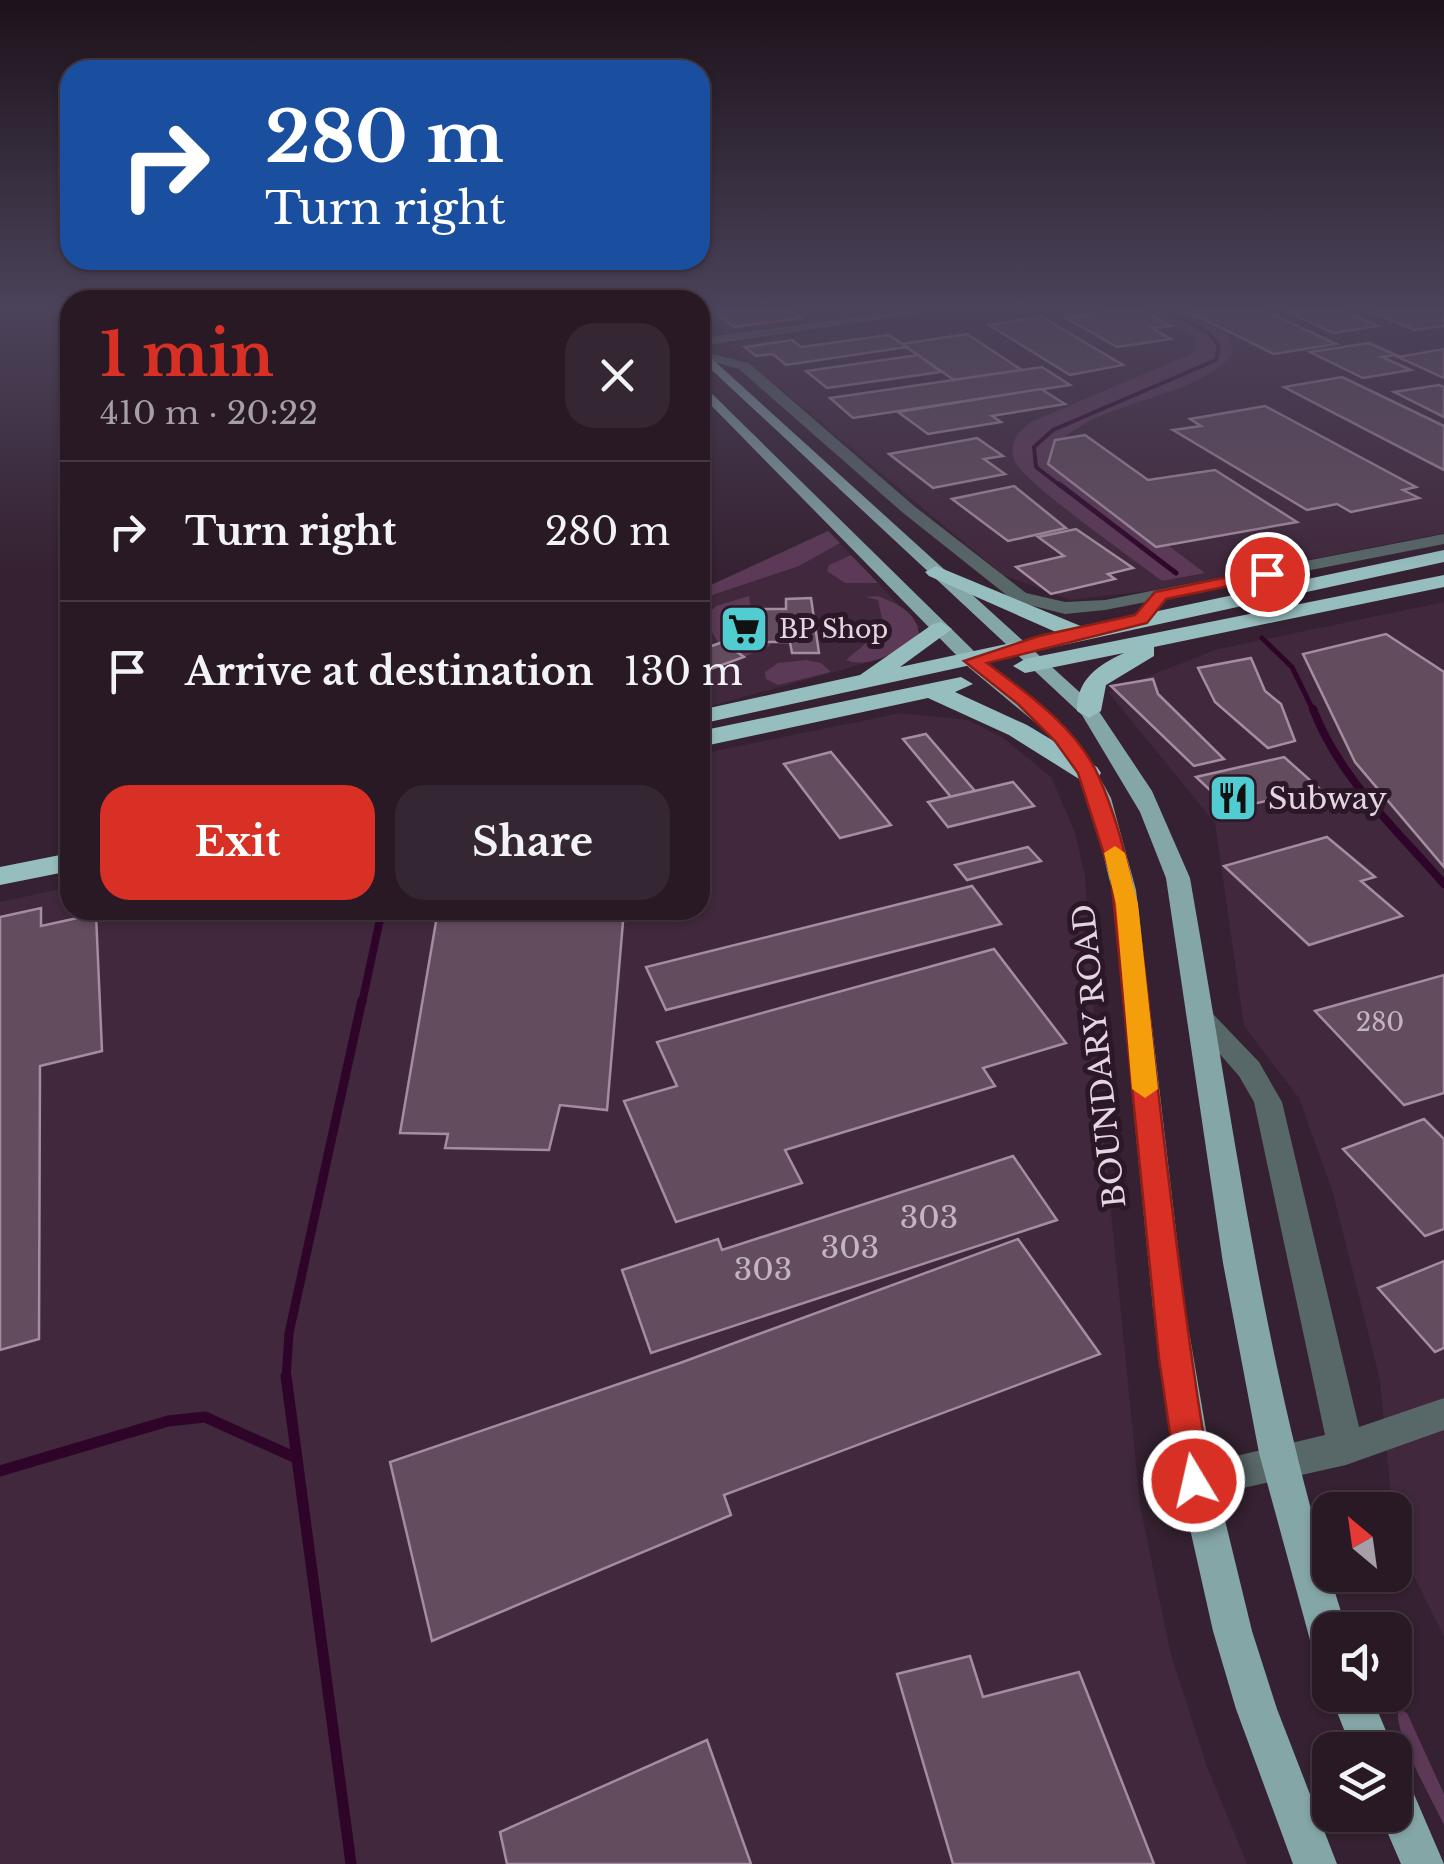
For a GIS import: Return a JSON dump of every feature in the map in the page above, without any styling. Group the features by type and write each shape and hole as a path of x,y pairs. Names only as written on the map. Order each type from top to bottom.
{"highway":[{"path":"710,737 994,676 1076,632 1444,556"},
{"path":"936,572 1076,632"},
{"path":"710,715 973,661 1189,630 1444,580"},
{"path":"857,685 941,629"},
{"path":"1089,711 1089,690 1096,680 1189,630"},
{"path":"932,691 1018,730 1088,773"},
{"path":"0,876 60,864"}],"main road":[{"name":"BOUNDARY ROAD","path":"712,398 973,661 1062,737 1088,773 1127,904 1172,1340 1194,1481 1218,1583 1255,1703 1315,1864"},
{"path":"753,398 1025,656 1089,711 1138,781 1160,824 1178,878 1204,1021 1254,1350 1278,1464 1322,1612"},
{"path":"1410,1832 1424,1864"}],"street":[{"path":"781,398 908,509 1020,597 1065,608 1161,595 1444,539"},
{"path":"898,536 908,509"},
{"path":"1141,619 1161,595"},
{"path":"1204,1021 1249,1069 1268,1102 1346,1448"},
{"path":"1194,1481 1346,1448 1444,1414"}],"shaded area":[{"path":"792,398 1444,398 1444,533 1155,590 1071,600 1003,575"},
{"path":"1088,398 1150,398 1097,418 1058,444 1076,477 1205,573 1162,581 1039,487 1015,462 1012,450 1018,434 1031,422"},
{"path":"828,531 920,627 891,652 863,664 710,706 710,586"},
{"path":"828,531 840,543 799,566 710,596 710,585"},
{"path":"851,555 878,583 845,583 827,571 829,565"},
{"path":"749,596 752,618 735,618 735,640 770,642 770,646 744,657 723,642 719,644 710,628 710,612 716,606"},
{"path":"878,596 910,614 919,634 875,660 846,660 872,638 872,624 883,623 878,600 865,597"},
{"path":"1444,602 1444,1637 1412,1572 1412,1492 1391,1492 1380,1380 1333,1193 1299,1098 1244,1026 1215,823 1108,692 1218,649"},
{"path":"778,663 821,663 831,672 778,685 766,679 765,672"},
{"path":"901,713 968,720 1002,737 1051,777 1075,832 1085,876 1099,1089 1140,1505 1170,1651 1206,1764 1247,1864 0,1864 0,902 60,889 60,920 710,920 710,752"},
{"path":"1399,1712 1407,1713 1444,1794 1444,1825 1412,1759 1412,1732 1401,1732"}],"building":[{"path":"830,398 985,398 853,418"},
{"path":"985,398 1055,398 1065,404 992,416 1001,422 928,434 898,412"},
{"path":"1305,398 1386,398 1444,426 1444,470"},
{"path":"1406,398 1444,398 1444,417"},
{"path":"1265,406 1416,487 1403,490 1419,498 1351,512 1337,504 1307,510 1173,430 1201,426 1190,419"},
{"path":"1085,435 1148,480 1215,470 1297,522 1156,547 1048,464 1055,440"},
{"path":"977,438 1003,456 984,459 1005,474 933,488 889,454"},
{"path":"1014,486 1066,528 1008,541 952,499"},
{"path":"1076,529 1133,568 1108,574 1115,579 1051,594 1016,567 1064,556 1038,537"},
{"path":"811,598 819,653 792,653 790,642 754,642 751,609 786,609 786,599"},
{"name":"BP Shop","path":"734,618 752,618 754,640 735,641"},
{"path":"1386,634 1444,672 1444,867 1355,762 1303,654"},
{"path":"723,642 744,657 710,669 710,647"},
{"path":"1251,658 1265,691 1281,704 1295,741 1268,748 1215,702 1198,668"},
{"path":"1153,679 1158,694 1224,759 1194,766 1111,686"},
{"path":"926,734 975,791 951,797 903,739"},
{"path":"831,752 891,825 840,838 784,764"},
{"path":"1284,757 1320,789 1230,809 1196,777"},
{"path":"1013,782 1034,806 948,827 928,802"},
{"path":"1327,837 1375,877 1361,881 1402,916 1309,945 1224,866"},
{"path":"1028,847 1041,861 967,880 955,865"},
{"path":"972,886 1001,924 666,1010 646,967"},
{"path":"41,908 41,926 96,920 102,1051 40,1066 39,1339 0,1350 0,917"},
{"path":"436,920 623,920 607,1110 560,1105 549,1150 445,1148 448,1134 400,1133"},
{"path":"994,949 1066,1043 983,1068 995,1086 785,1150 802,1183 676,1222 624,1101 677,1086 657,1042"},
{"path":"1444,975 1444,1093 1404,1105 1315,1011"},
{"path":"1424,1119 1444,1139 1444,1229 1425,1236 1343,1149"},
{"path":"1013,1156 1057,1220 651,1353 622,1270 718,1239 722,1250"},
{"path":"1018,1239 1100,1354 724,1495 731,1515 432,1641 390,1462 680,1363"},
{"path":"1444,1261 1444,1348 1435,1352 1378,1288"},
{"path":"970,1656 983,1697 1079,1672 1154,1864 953,1864 897,1674"},
{"path":"707,1740 751,1864 507,1864 500,1832"}],"waterway":[{"path":"1062,487 1036,467 1034,447 1053,430 1128,398"},
{"path":"1059,484 1176,573"},
{"path":"1262,638 1292,667 1314,712"},
{"path":"1313,709 1354,781 1444,884"},
{"path":"362,1003 380,920"},
{"path":"286,1377 289,1333 362,1000"},
{"path":"286,1377 351,1864"},
{"path":"0,1471 168,1421 205,1417 294,1457"}],"slow traffic":[{"path":"1115,853 1127,904 1145,1089"}],"place":[{"name":"BP Shop","path":"744,629"},
{"name":"Subway","path":"1233,798"}],"route":[{"path":"1194,1481 1174,1358 1122,876 1088,773 1062,737 1024,700 973,661 1141,619 1161,595 1267,574"}]}
